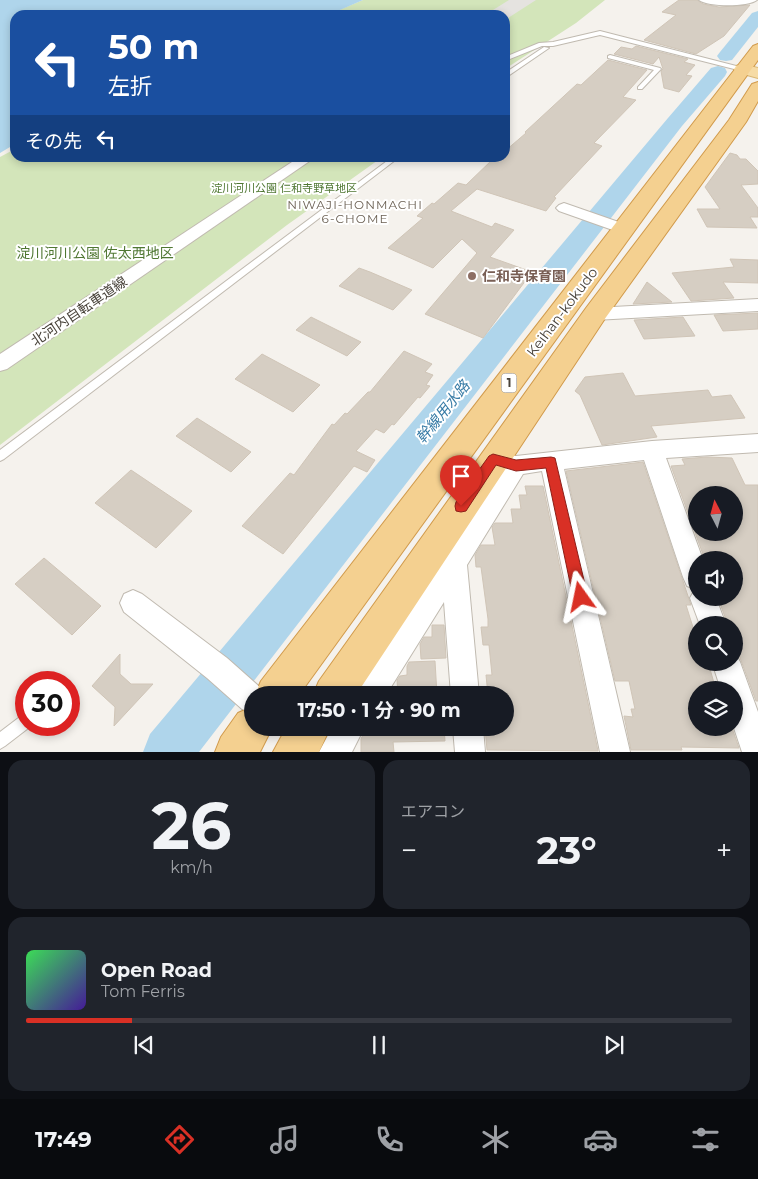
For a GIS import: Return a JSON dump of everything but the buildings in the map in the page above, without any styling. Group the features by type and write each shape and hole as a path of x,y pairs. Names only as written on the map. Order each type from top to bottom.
{"highway":[{"name":"Keihan-kokudo","path":"281,686 606,222 754,69"},
{"name":"Keihan-kokudo","path":"340,686 505,462 594,314 737,122 754,69"},
{"path":"236,752 246,736"},
{"path":"294,752 305,736"}],"street":[{"path":"704,0 752,0"},
{"name":"北河内自転車道線","path":"0,364 301,162"},
{"path":"564,208 606,222"},
{"path":"594,314 758,306"},
{"path":"376,686 454,564 505,462 551,462 652,450 757,446"},
{"path":"652,450 688,554"},
{"path":"551,462 615,752"},
{"path":"454,564 464,686"},
{"path":"133,602 244,692"},
{"path":"729,671 757,752"},
{"path":"334,752 344,736"},
{"path":"469,736 470,752"}],"lane":[{"path":"510,72 538,52 554,44 600,33 754,69"},
{"path":"510,57 541,44 554,44"},
{"path":"610,58 658,69 640,88"},
{"path":"0,456 390,162"},
{"path":"0,741 15,729"}],"green space":[{"path":"363,0 605,0 576,23 510,66 510,10 339,10"},
{"name":"淀川河川公園 佐太西地区","path":"10,152 10,162 375,162 287,225 0,445 0,157"}],"shaded area":[{"path":"509,0 536,0 510,17 510,10 493,10"}],"water":[{"path":"0,0 363,0 340,10 10,10 10,147 0,153"}],"waterway":[{"name":"幹線用水路","path":"726,56 758,16"},
{"name":"幹線用水路","path":"168,752 675,122 718,72"}],"place":[{"name":"仁和寺保育園","path":"472,276"}],"district":[{"name":"NIWAJI-HONMACHI 6-CHOME","path":"355,212"}],"route":[{"path":"461,506 493,459 516,465 551,462 581,597"}],"park label":[{"name":"淀川河川公園 仁和寺野草地区","path":"284,188"}]}
